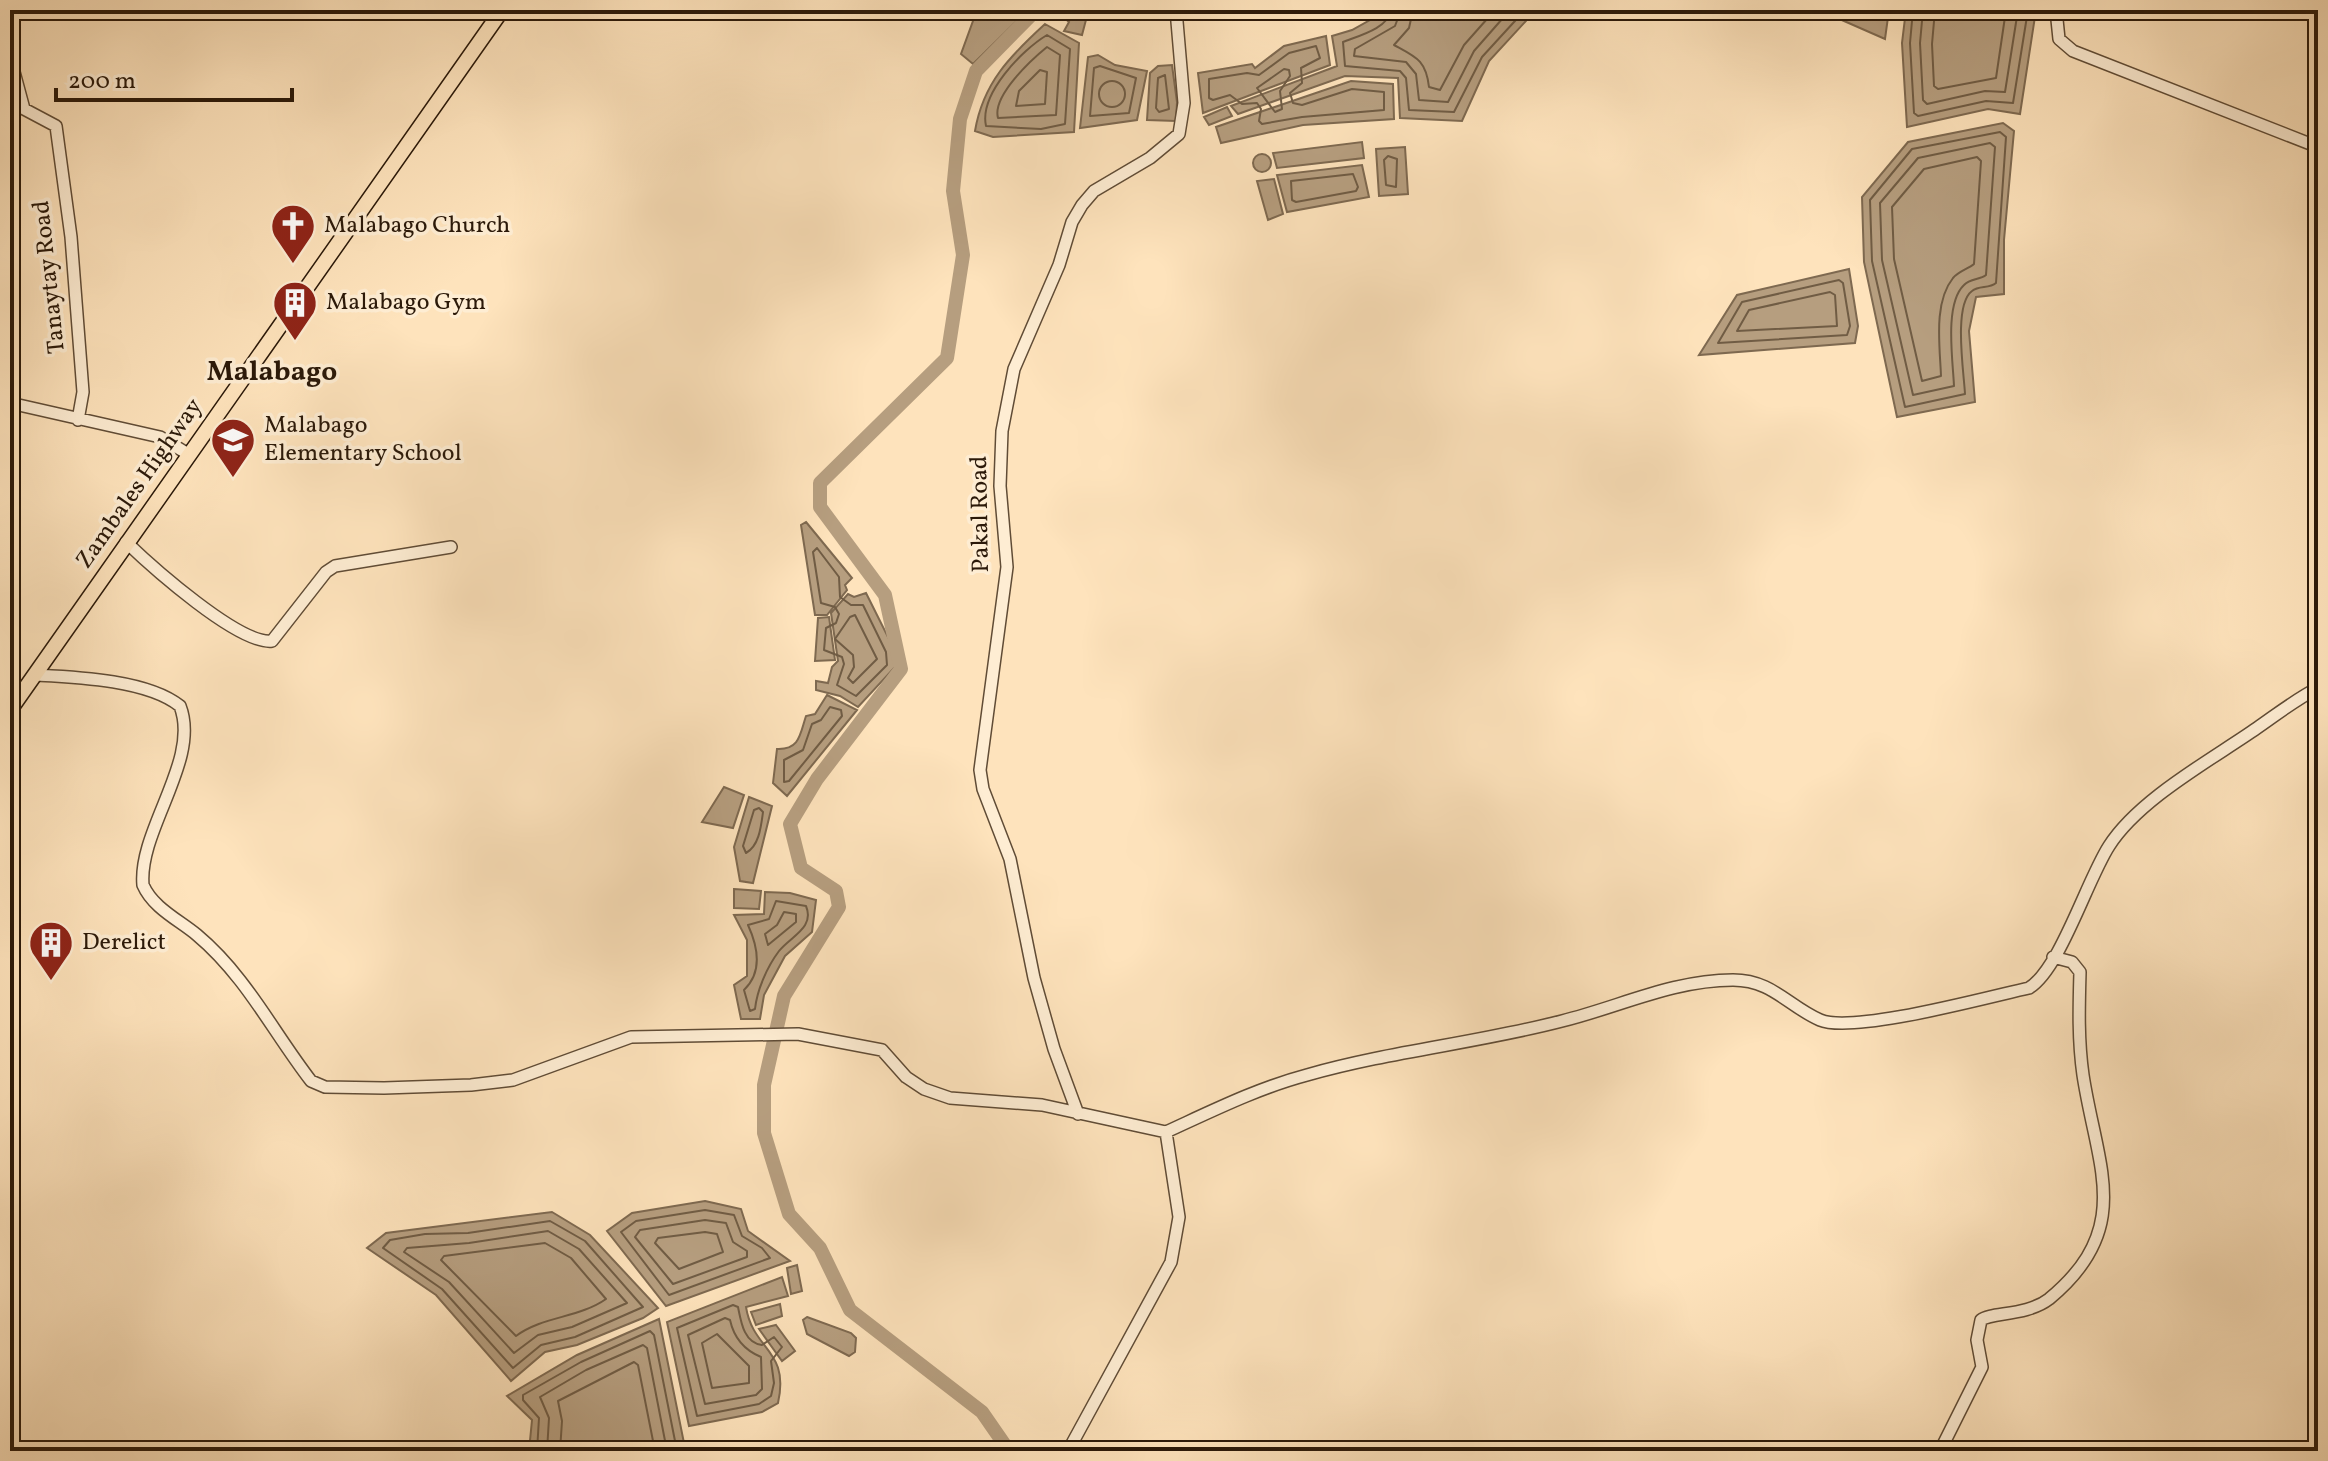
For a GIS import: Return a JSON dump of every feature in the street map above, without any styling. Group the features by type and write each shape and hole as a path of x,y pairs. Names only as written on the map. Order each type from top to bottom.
{"main road":[{"name":"Zambales Highway","path":"10,710 502,10"}],"street":[{"name":"Pakal Road","path":"1078,1114 1054,1049 1034,978 1010,859 983,789 980,770 1007,567 1000,486 1002,431 1014,369 1059,265 1072,222 1094,191 1150,158 1179,134 1184,103 1176,10"},
{"path":"2056,10 2059,39 2073,51 2318,147"},
{"name":"Tanaytay Road","path":"10,57 24,109 56,126 71,237 83,392 78,420"},
{"path":"10,403 160,437 188,454"},
{"path":"126,542 221,619 265,642 272,641 326,572 335,566 451,547"},
{"path":"37,675 119,684 163,696 180,706 184,735 145,864 143,885 157,905 199,937 240,977 311,1081 325,1087 384,1088 513,1080 631,1037 798,1034 882,1050 906,1077 924,1089 950,1098 1042,1105 1166,1132 1254,1093 1305,1075 1422,1047 1561,1022 1683,984 1735,980 1758,984 1784,995 1820,1020 1873,1020 2029,988 2037,983 2053,957 2109,845 2134,817 2202,765 2318,688"},
{"path":"1940,1451 1982,1367 1977,1340 1981,1320 2021,1313 2047,1301 2072,1276 2094,1246 2104,1219 2106,1192 2077,1031 2080,972 2072,962 2053,957"},
{"path":"1068,1451 1171,1262 1179,1217 1166,1132"}],"water":[{"path":"977,10 1028,10 973,64 961,54"},
{"path":"1064,10 1087,16 1082,35 1064,31 1069,22 1060,14"},
{"path":"1388,10 1536,10 1489,61 1462,121 1400,118 1398,78 1345,76 1238,114 1231,106 1337,66 1332,36 1352,30"},
{"path":"1819,10 1889,10 1885,39"},
{"path":"1906,10 2036,10 2020,114 1988,109 1907,127 1902,43"},
{"path":"1045,24 1079,43 1074,132 993,137 975,131 991,84 1020,47"},
{"path":"1326,36 1330,65 1203,113 1198,73 1252,64 1255,68 1284,46"},
{"path":"1098,55 1115,65 1147,71 1137,120 1080,128 1088,57"},
{"path":"1172,65 1176,121 1147,120 1150,73 1158,66"},
{"path":"1351,81 1393,84 1394,119 1303,125 1221,143 1216,127"},
{"path":"1227,107 1232,116 1209,125 1204,117"},
{"path":"2003,123 2014,131 2004,240 2004,294 1976,297 1969,331 1975,402 1897,417 1864,262 1862,197 1908,142"},
{"path":"1362,142 1364,158 1277,168 1273,153"},
{"path":"1405,147 1408,194 1379,196 1376,149"},
{"path":"1262,154 1271,163 1262,172 1253,163"},
{"path":"1362,165 1369,197 1287,212 1277,175"},
{"path":"1274,179 1283,214 1268,220 1257,181"},
{"path":"1849,269 1858,326 1855,343 1699,355 1737,295"},
{"path":"806,522 852,578 845,585 847,590 827,615 815,615 801,525"},
{"path":"866,593 894,649 896,666 858,707 840,696 816,690 816,681 828,683 832,667 838,661 831,613 848,594 854,597"},
{"path":"829,617 835,660 815,661 818,618"},
{"path":"827,695 857,710 787,796 773,783 777,749 795,744 806,716 815,714"},
{"path":"724,787 744,795 733,828 702,822"},
{"path":"749,797 772,806 753,883 740,881 734,847"},
{"path":"734,889 761,891 759,909 734,908"},
{"path":"765,892 790,893 816,900 812,932 785,956 764,995 760,1019 741,1019 734,985 747,976 747,940 734,915 764,914"},
{"path":"705,1201 741,1209 748,1231 790,1261 666,1306 607,1231 632,1213"},
{"path":"552,1212 590,1235 658,1308 643,1318 577,1345 545,1352 511,1381 436,1295 367,1248 386,1233"},
{"path":"797,1265 802,1291 791,1294 787,1268"},
{"path":"782,1277 788,1296 746,1307 750,1322 779,1371 778,1403 762,1412 689,1426 667,1322"},
{"path":"780,1304 782,1316 756,1325 751,1312"},
{"path":"807,1317 851,1333 856,1338 855,1352 849,1356 807,1334 803,1320"},
{"path":"659,1319 685,1448 680,1451 529,1451 532,1420 507,1396 577,1355"},
{"path":"776,1325 795,1351 782,1361 759,1329"}],"waterway":[{"path":"1009,1451 982,1412 850,1310 820,1248 789,1214 764,1133 764,1085 784,996 839,907 836,891 801,868 790,824 817,779 901,669 885,595 820,507 820,483 947,358 963,255 953,191 960,119 976,71 1036,10"}],"place":[{"name":"Malabago Church","path":"293,265"},
{"name":"Malabago Gym","path":"295,342"},
{"name":"Malabago Elementary School","path":"233,479"},
{"name":"Derelict","path":"51,982"}],"district":[{"name":"Malabago","path":"272,372"}]}
